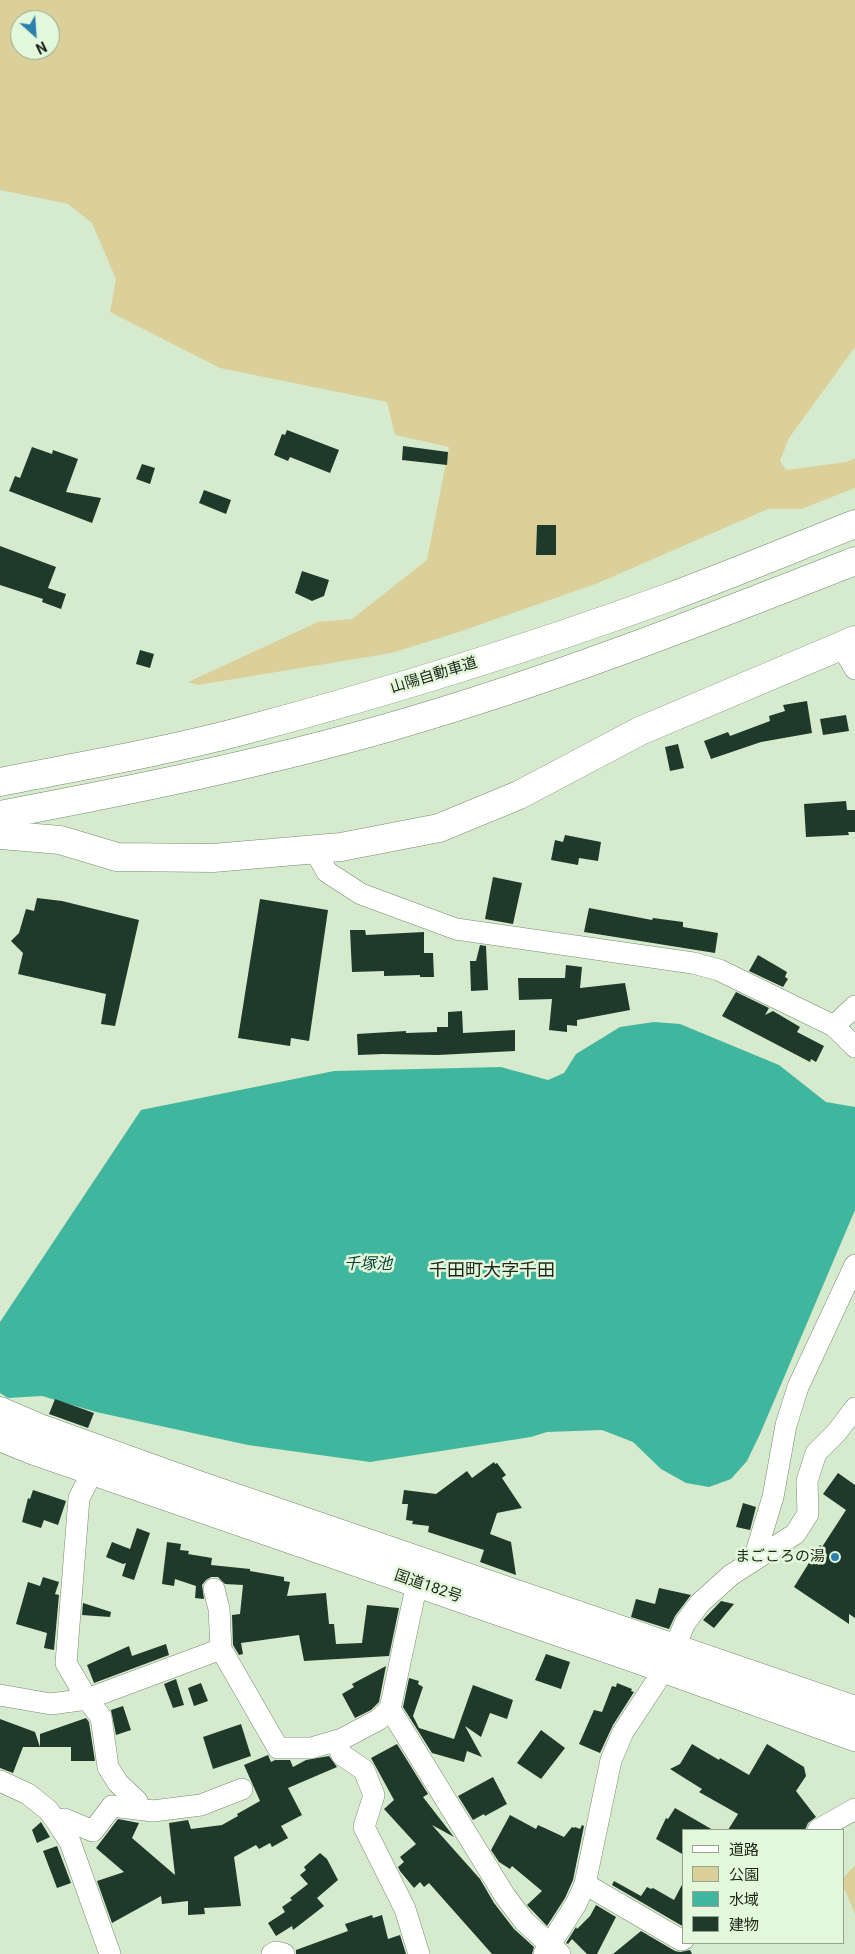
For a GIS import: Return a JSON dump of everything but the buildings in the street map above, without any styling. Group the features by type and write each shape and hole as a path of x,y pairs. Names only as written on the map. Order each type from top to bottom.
{"main road":[{"name":"山陽自動車道","path":"0,782 94,764 240,731 384,692 516,650 667,598 855,524"},
{"path":"0,815 245,766 391,727 545,678 678,630 855,561"},
{"path":"0,835 60,840 117,857 213,858 341,847 438,828 519,795 640,731 848,642"},
{"name":"国道182号","path":"0,1411 42,1430 669,1659 855,1737"},
{"name":"国道182号","path":"0,1437 417,1583 669,1659 855,1710"}],"street":[{"path":"848,642 855,670"},
{"path":"314,849 327,872 361,894 456,929 693,963 728,974 834,1026 855,1047"},
{"path":"834,1026 855,1006"},
{"path":"754,1559 774,1497 786,1426 798,1387 855,1265"},
{"path":"390,1709 505,1896 551,1951 576,1904 584,1884 596,1838 611,1760 623,1732 669,1659 685,1623 700,1603 731,1575 795,1534 808,1514 807,1481 816,1453 837,1432 855,1408"},
{"path":"93,1471 79,1498 66,1663 101,1717 108,1767 118,1783 138,1801 137,1809"},
{"path":"214,1589 219,1609 221,1649 278,1748 311,1748 342,1739 378,1720 390,1709 417,1583"},
{"path":"0,1695 52,1704 87,1698 221,1649"},
{"path":"342,1739 338,1746 342,1755 364,1770 374,1795 364,1827 405,1909 419,1954"},
{"path":"0,1781 28,1794 48,1810 70,1842 110,1954"},
{"path":"57,1822 64,1819 93,1831 112,1806 154,1811 201,1805 242,1789"},
{"path":"820,1829 855,1809"},
{"path":"584,1884 682,1940"},
{"path":"272,1954 276,1952 284,1954"}],"green space":[{"path":"0,0 855,0 855,347 789,438 780,461 786,470 847,462 855,458 855,488 801,509 768,509 598,583 456,633 391,653 198,685 188,682 318,622 352,619 427,560 449,447 395,435 387,402 220,368 110,312 116,279 92,223 68,204 0,190"},
{"path":"855,1865 855,1914 845,1890 845,1876"}],"water":[{"name":"千塚池","path":"654,1022 680,1024 779,1065 826,1102 855,1107 855,1210 760,1434 747,1461 731,1479 709,1487 686,1483 661,1469 633,1442 602,1430 547,1432 531,1437 370,1462 248,1445 96,1412 42,1396 8,1398 0,1393 0,1322 141,1110 334,1071 501,1067 548,1080 564,1073 576,1054 620,1027"}],"place":[{"name":"まごころの湯","path":"835,1557"}],"district":[{"name":"千田町大字千田","path":"492,1271"}]}
